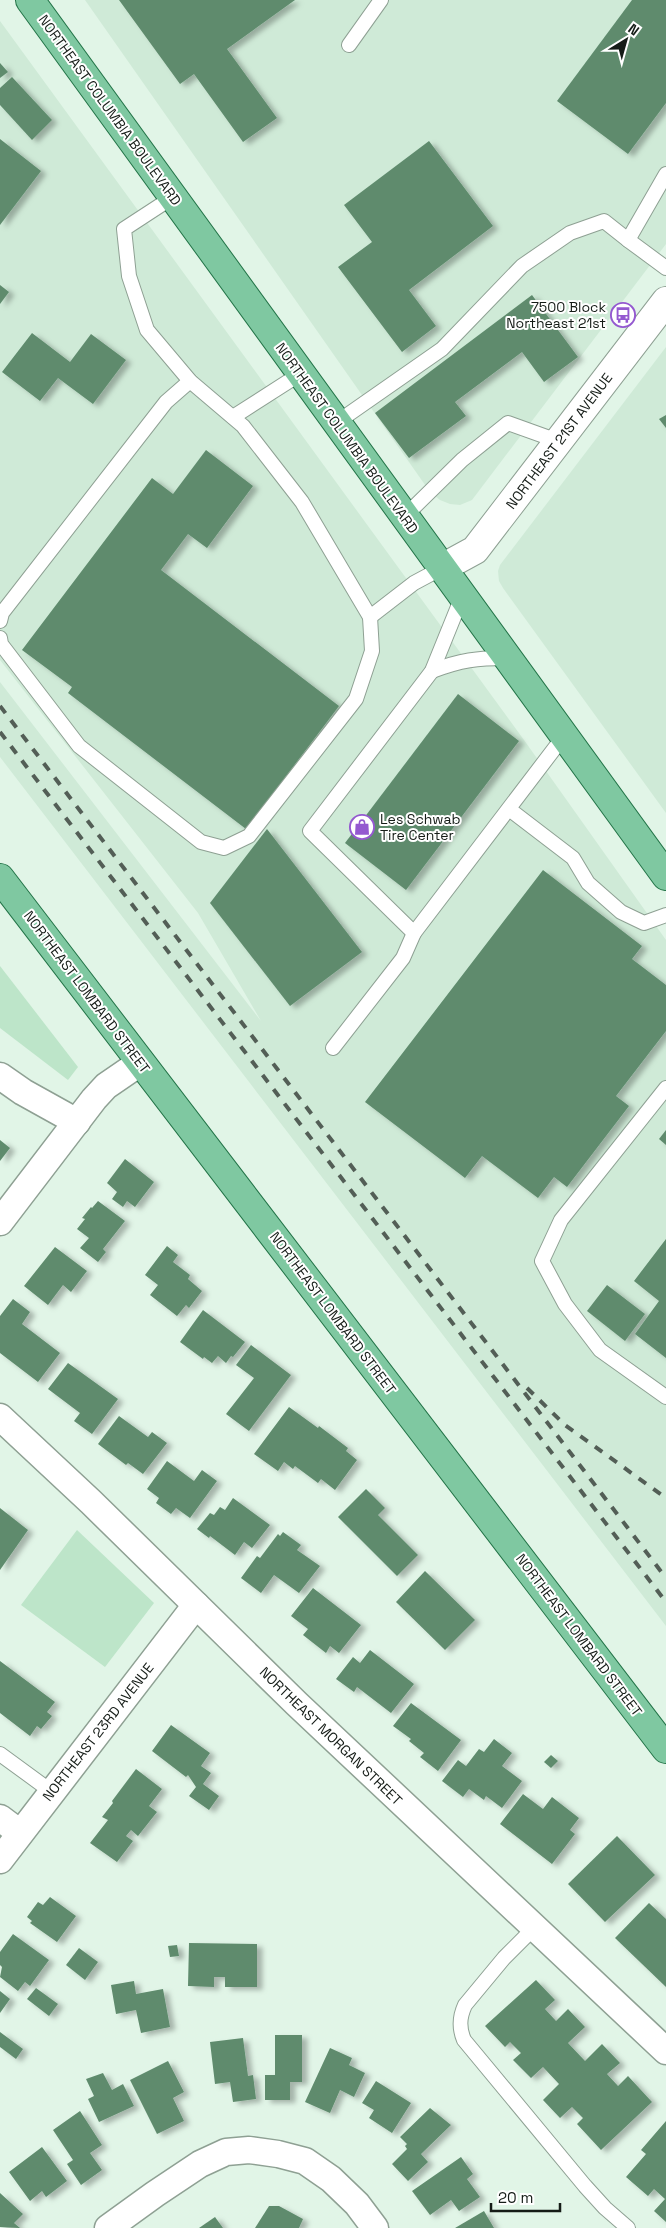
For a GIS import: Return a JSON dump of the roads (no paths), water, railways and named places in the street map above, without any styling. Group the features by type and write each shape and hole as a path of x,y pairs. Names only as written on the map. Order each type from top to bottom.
{"main road":[{"name":"NORTHEAST COLUMBIA BOULEVARD","path":"30,0 666,876"},
{"name":"NORTHEAST LOMBARD STREET","path":"0,878 666,1749"}],"street":[{"name":"NORTHEAST 21ST AVENUE","path":"442,568 475,550 666,301"},
{"path":"0,1222 106,1086 141,1062"},
{"path":"0,1076 77,1122"},
{"name":"NORTHEAST MORGAN STREET","path":"0,1418 534,1928 666,2051"},
{"name":"NORTHEAST 23RD AVENUE","path":"0,1860 10,1826 52,1792 196,1605"},
{"path":"108,2228 200,2164 226,2152 249,2150 278,2154 304,2161 331,2179 357,2204 375,2228"}],"lane":[{"path":"349,45 381,0"},
{"path":"628,240 666,174"},
{"path":"0,638 1,644 79,746 201,842 224,848 249,836 356,699 372,651 370,617 302,502 243,426 190,381 147,330 129,276 124,229 173,197"},
{"path":"336,423 442,348 522,266 570,233 604,221 666,268"},
{"path":"232,417 300,374"},
{"path":"0,621 2,613 166,402 190,381"},
{"path":"404,516 462,460 508,423 558,442"},
{"path":"370,617 414,583 442,568"},
{"path":"414,933 310,831 432,671 462,597"},
{"path":"432,671 459,661 480,658 507,658"},
{"path":"333,1048 403,958 414,933 564,736"},
{"path":"509,809 573,858 588,883 621,912 644,923 666,915"},
{"path":"666,1088 561,1220 542,1262 565,1304 600,1350 666,1397"},
{"path":"0,1754 52,1792"},
{"path":"534,1928 504,1958 465,2005 461,2014 460,2031 464,2040 586,2186 605,2208 628,2228"}],"railway":[{"path":"0,706 666,1578"},
{"path":"0,732 666,1602"},
{"path":"527,1388 565,1425 666,1498"}],"place":[{"name":"7500 Block Northeast 21st","path":"623,315"},
{"name":"Les Schwab Tire Center","path":"362,827"}]}
